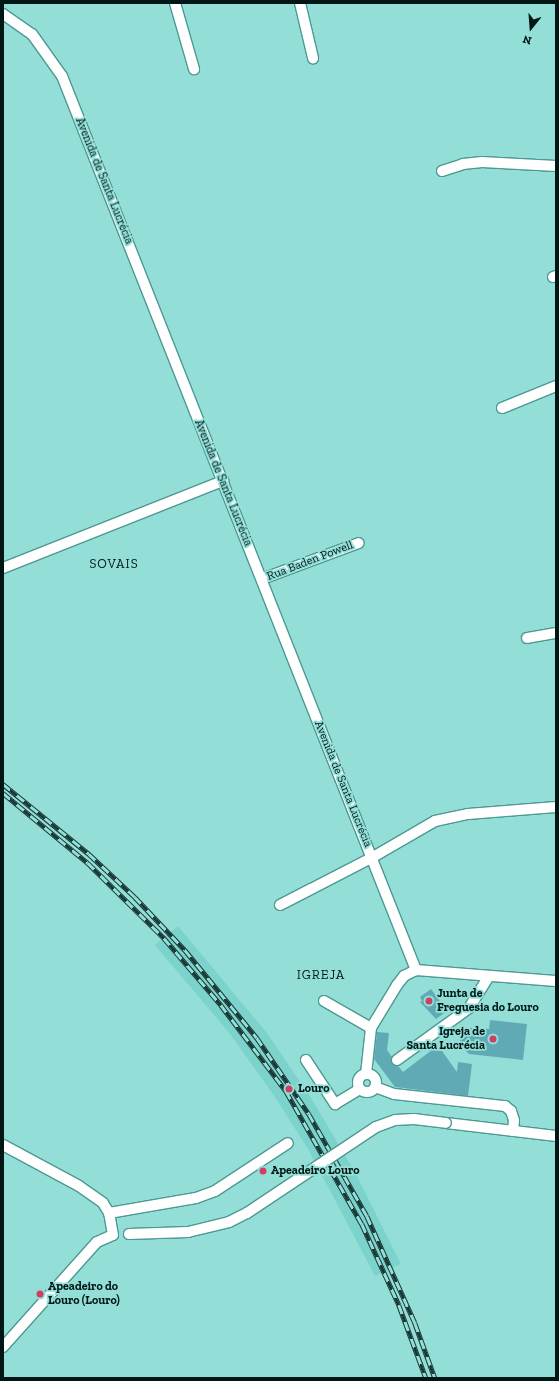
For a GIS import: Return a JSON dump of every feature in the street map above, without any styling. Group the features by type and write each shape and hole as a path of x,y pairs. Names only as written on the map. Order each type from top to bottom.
{"street":[{"path":"176,3 194,69"},
{"path":"300,3 313,58"},
{"name":"Avenida de Santa Lucrécia","path":"3,14 32,34 62,76 373,857 416,970"},
{"path":"442,171 463,164 482,162 556,166"},
{"path":"502,408 556,386"},
{"path":"3,568 223,481"},
{"name":"Rua Baden Powell","path":"262,579 359,542"},
{"path":"527,638 556,633"},
{"path":"280,905 373,857 435,821 468,814 556,807"},
{"path":"366,1074 371,1028 397,985 404,976 416,970 556,981"},
{"path":"397,1060 469,1008 489,976"},
{"path":"324,1001 371,1028"},
{"path":"306,1060 335,1104 360,1089 369,1092 375,1087"},
{"path":"366,1074 374,1077 375,1087"},
{"path":"360,1089 359,1078 366,1074"},
{"path":"375,1087 394,1094 505,1106 511,1111 514,1120 514,1131"},
{"path":"3,1348 97,1242 113,1235 188,1232 229,1222 247,1213 376,1127 395,1120 414,1119 556,1136"},
{"path":"109,1213 196,1198 227,1184 288,1143"},
{"path":"3,1145 79,1186 103,1203 109,1213 113,1235"}],"shaded area":[{"path":"178,926 267,1033 311,1098 355,1172 401,1264 375,1276 308,1149 275,1097 230,1034 155,945"}],"building":[{"path":"431,989 447,1011 436,1019 420,1002 422,1001 420,997"},
{"name":"Igreja de Santa Lucrécia","path":"490,1020 527,1024 523,1060 469,1054 460,1045 461,1034 469,1028 489,1029"},
{"path":"377,1032 389,1033 387,1050 392,1057 392,1064 398,1066 403,1072 432,1050 442,1051 457,1072 458,1062 472,1064 468,1096 395,1087 374,1059"}],"railway":[{"path":"3,784 89,854 135,897 185,950 257,1038 309,1114 367,1216 415,1323 435,1378"},
{"path":"3,793 88,863 164,938 221,1005 286,1091 362,1224 399,1305 426,1378"}],"place":[{"name":"Junta de Freguesia do Louro","path":"429,1001"},
{"name":"Igreja de Santa Lucrécia","path":"493,1039"},
{"name":"Louro","path":"289,1089"},
{"name":"Apeadeiro Louro","path":"263,1171"},
{"name":"Apeadeiro do Louro (Louro)","path":"40,1294"}],"district":[{"name":"SOVAIS","path":"114,564"},
{"name":"IGREJA","path":"321,975"}]}
